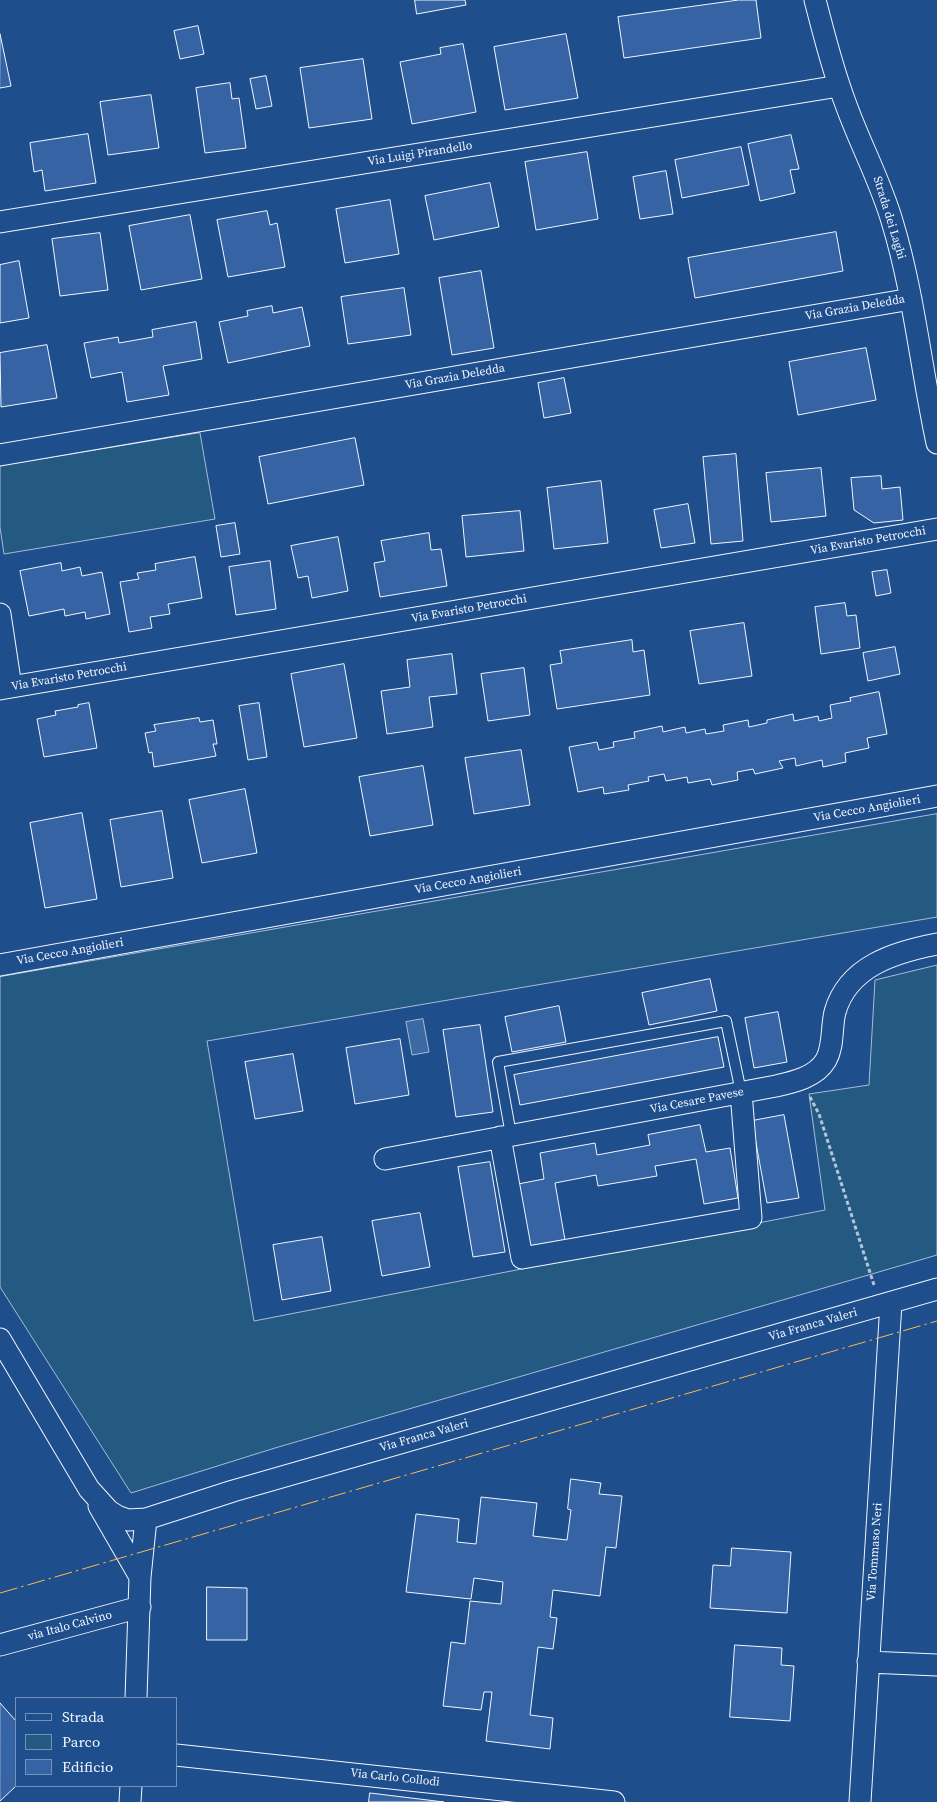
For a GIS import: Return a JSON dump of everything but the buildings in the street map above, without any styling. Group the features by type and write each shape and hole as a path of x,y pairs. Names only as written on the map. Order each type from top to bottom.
{"street":[{"name":"Strada dei Laghi","path":"815,0 839,86 892,220 911,299 937,443"},
{"name":"Via Luigi Pirandello","path":"0,222 839,86"},
{"name":"Via Grazia Deledda","path":"0,455 911,299"},
{"name":"Via Evaristo Petrocchi","path":"6,688 937,529"},
{"path":"0,614 6,688"},
{"name":"Via Cecco Angiolieri","path":"0,965 937,796"},
{"name":"Via Cesare Pavese","path":"385,1158 741,1092 801,1079 812,1074 826,1060 830,1051 836,1011 840,1000 852,981 866,969 886,958 909,950 937,944"},
{"path":"505,1136 522,1258 751,1218 741,1092"},
{"name":"Via Franca Valeri","path":"0,1338 89,1489 109,1511 128,1520 146,1519 233,1490 937,1289"},
{"name":"Via Tommaso Neri","path":"860,1802 886,1304"},
{"path":"89,1489 140,1577"},
{"path":"136,1697 140,1577 146,1519"},
{"name":"via Italo Calvino","path":"0,1645 140,1607"},
{"path":"868,1662 937,1665"},
{"name":"Via Carlo Collodi","path":"178,1755 490,1795 614,1802"},
{"path":"130,1802 131,1787"}],"lane":[{"path":"505,1136 498,1062 726,1021 741,1092"}],"path":[{"path":"801,1079 820,1114 886,1304"}],"green space":[{"path":"200,433 215,519 4,554 0,527 0,466"},
{"path":"937,814 937,917 207,1041 254,1321 825,1210 809,1094 869,1085 875,980 937,965 937,1255 275,1448 131,1493 0,1287 0,977"}],"shaded area":[{"path":"423,1019 429,1052 412,1055 406,1022"}],"power":[{"path":"0,1593 937,1321"}]}
